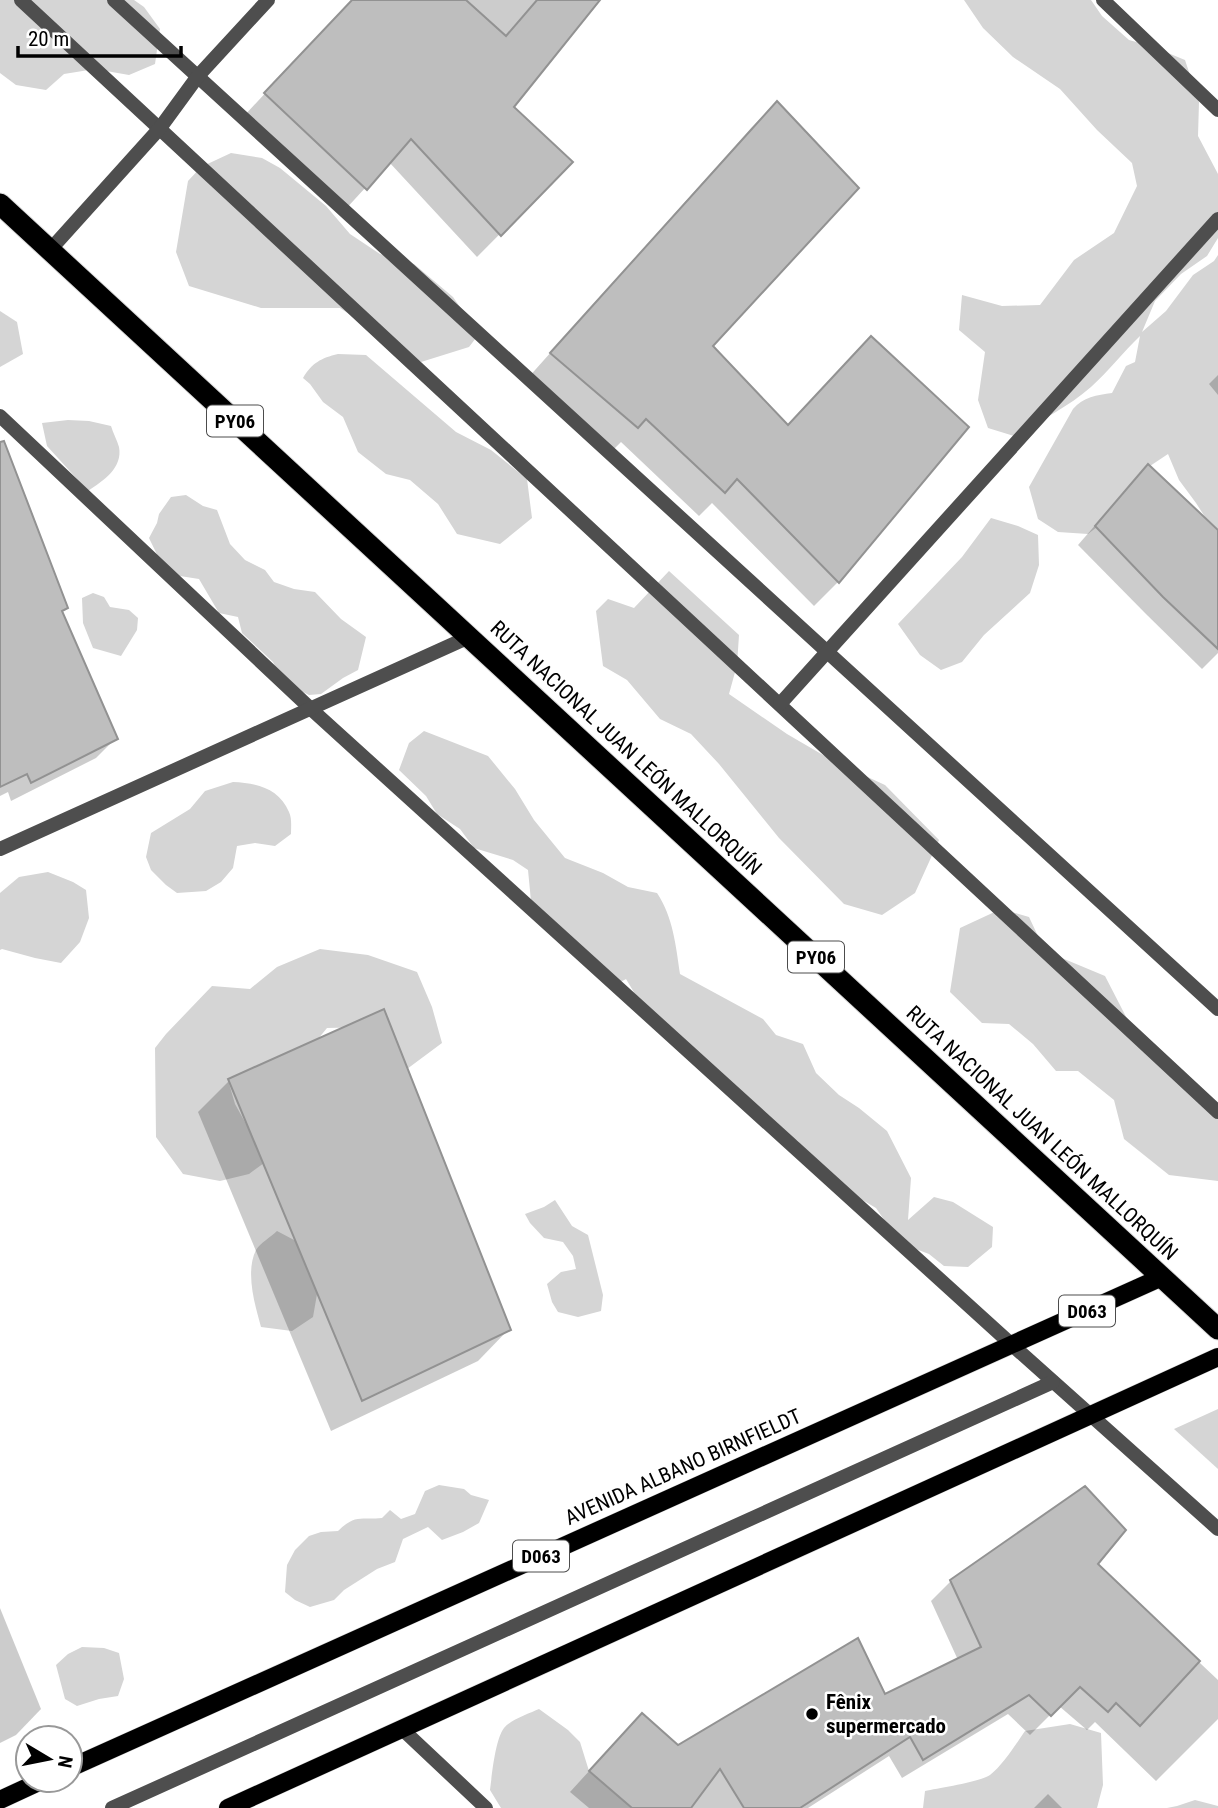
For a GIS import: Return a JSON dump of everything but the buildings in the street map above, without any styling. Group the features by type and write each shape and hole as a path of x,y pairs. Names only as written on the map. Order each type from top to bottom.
{"highway":[{"name":"RUTA NACIONAL JUAN LEÓN MALLORQUÍN","path":"0,204 1218,1329"}],"main road":[{"name":"AVENIDA ALBANO BIRNFIELDT","path":"84,1762 1162,1277"},
{"path":"228,1808 1218,1357"}],"street":[{"path":"21,0 1218,1112"},
{"path":"114,0 1218,1009"},
{"path":"50,250 160,128 198,76 268,0"},
{"path":"1103,0 1218,110"},
{"path":"780,704 1218,219"},
{"path":"0,416 311,709 1218,1529"},
{"path":"0,849 469,637"},
{"path":"112,1808 1053,1382"},
{"path":"402,1729 486,1808"}],"shaded area":[{"path":"0,0 134,0 144,7 160,29 155,64 129,75 95,69 64,74 46,90 16,85 0,73"},
{"path":"964,0 1091,0 1102,16 1129,40 1185,60 1199,102 1198,136 1218,174 1218,238 1207,256 1181,274 1155,301 1142,332 1166,311 1193,275 1214,261 1218,255 1218,537 1179,480 1168,454 1144,470 1124,492 1111,516 1088,534 1058,532 1038,519 1029,487 1073,409 1086,399 1112,393 1126,366 1135,362 1140,336 1091,387 1054,413 1014,436 988,428 978,400 985,352 959,330 962,295 1002,306 1040,305 1074,260 1114,233 1137,186 1132,163 1060,89 1013,57 983,28"},
{"path":"231,153 262,158 280,168 326,206 350,234 380,254 414,264 453,297 479,334 469,347 421,362 340,308 261,308 189,286 176,252 188,181 201,167"},
{"path":"0,311 17,322 23,354 0,367"},
{"path":"338,354 366,355 456,432 491,450 527,479 532,518 500,544 457,534 438,504 410,480 386,474 358,452 343,417 323,402 303,378 318,362"},
{"path":"68,420 111,426 119,447 115,468 88,491 47,446 42,423"},
{"path":"186,495 203,506 217,510 230,544 245,560 265,570 274,582 315,592 341,619 366,637 358,670 321,694 309,695 283,682 273,662 242,633 238,617 219,613 199,579 165,571 149,538 159,514 171,497"},
{"path":"991,518 1038,535 1039,565 1030,593 984,635 962,662 941,670 920,655 898,624 962,557"},
{"path":"669,571 739,635 737,665 729,694 787,734 835,762 885,785 939,840 915,893 882,915 844,904 779,838 691,734 660,719 627,680 603,666 596,611 608,599 634,608"},
{"path":"93,593 104,597 110,607 129,610 138,618 137,630 121,656 93,648 83,623 82,598"},
{"path":"424,731 488,756 565,858 603,873 628,887 657,893 670,922 680,974 763,1019 776,1035 803,1044 816,1073 839,1095 887,1131 911,1178 908,1220 934,1197 953,1202 993,1227 992,1247 968,1267 944,1266 929,1254 900,1243 876,1208 810,1169 798,1141 777,1131 638,999 626,979 615,985 531,901 528,870 513,860 474,848 460,829 437,814 426,796 399,770 409,743"},
{"path":"233,782 266,788 279,797 290,814 291,834 275,846 255,843 237,846 233,868 221,882 206,891 177,893 151,870 146,857 151,833 190,809 205,791"},
{"path":"48,872 86,890 89,918 80,942 61,963 0,950 0,893 19,877"},
{"path":"1001,909 1029,917 1045,951 1105,976 1138,1040 1218,1116 1218,1181 1169,1175 1124,1139 1114,1100 1078,1071 1056,1071 1033,1044 1009,1024 982,1023 950,992 960,928"},
{"path":"320,949 368,955 417,972 432,1007 442,1043 407,1069 370,1027 327,1028 318,1039 251,1072 228,1080 235,1104 264,1163 249,1174 220,1181 183,1174 156,1137 155,1048 212,986 250,989 277,967"},
{"path":"555,1200 572,1226 588,1235 603,1295 601,1311 578,1317 558,1312 552,1302 547,1284 561,1272 576,1269 573,1256 563,1242 544,1238 525,1214"},
{"path":"277,1231 296,1241 320,1277 313,1317 292,1331 261,1327 252,1288 251,1268 256,1250"},
{"path":"1218,1409 1218,1469 1174,1429"},
{"path":"439,1485 464,1489 471,1495 489,1500 479,1523 442,1540 428,1527 403,1539 395,1562 377,1569 344,1590 334,1600 310,1607 285,1592 287,1565 295,1550 309,1536 338,1531 354,1520 382,1518 390,1510 401,1519 415,1514 425,1491"},
{"path":"82,1647 104,1648 119,1653 124,1679 118,1696 77,1706 65,1699 56,1665 68,1654"},
{"path":"539,1709 580,1742 589,1771 632,1808 501,1808 490,1790 494,1758 501,1733 511,1722"},
{"path":"1070,1724 1101,1733 1103,1785 1097,1808 923,1808 925,1791 990,1775 1025,1731"},
{"path":"1195,1800 1218,1808 1167,1808 1177,1806"}],"place":[{"name":"Fênix supermercado","path":"812,1714"}]}
